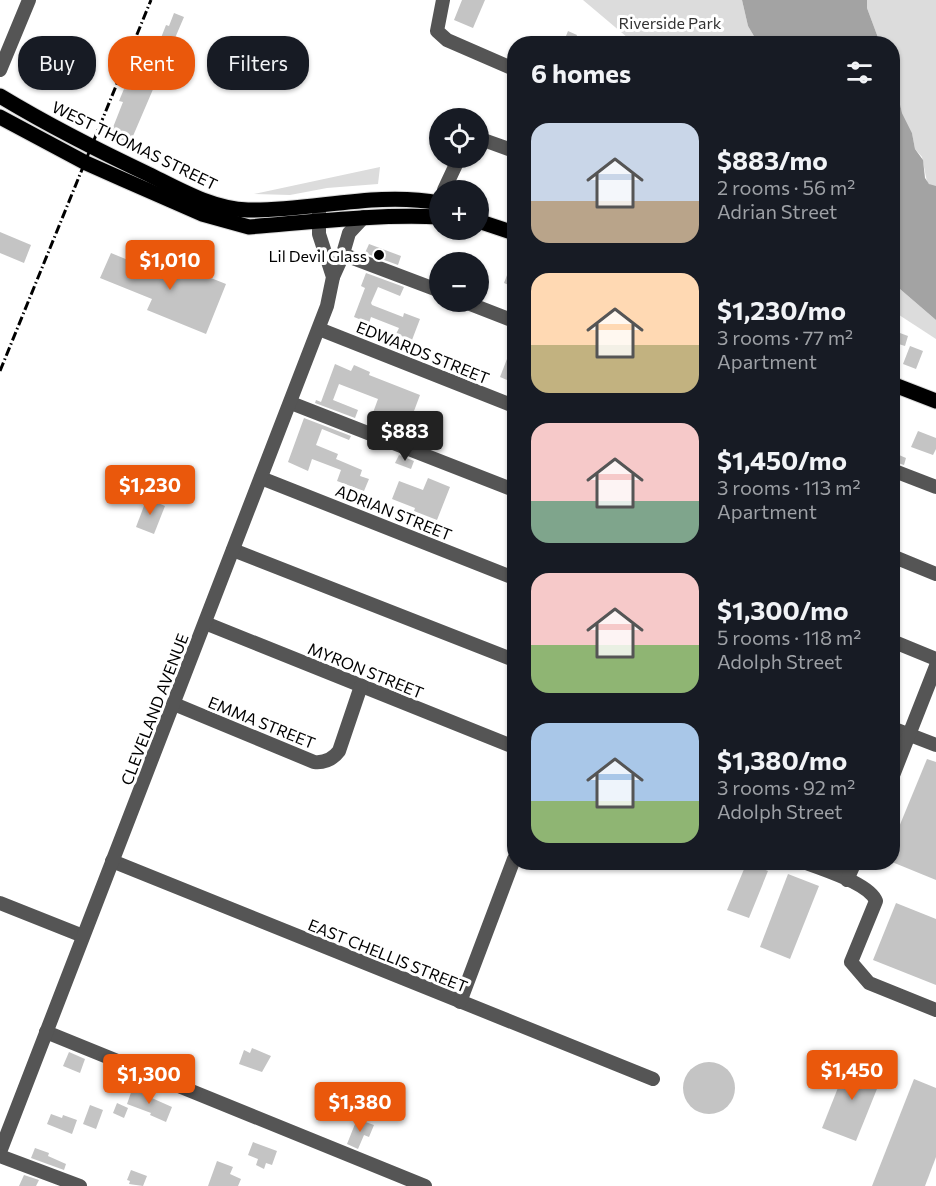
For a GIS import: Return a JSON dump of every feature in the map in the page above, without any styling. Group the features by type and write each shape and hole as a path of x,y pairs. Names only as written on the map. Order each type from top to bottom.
{"main road":[{"name":"WEST THOMAS STREET","path":"0,96 92,146 201,200 245,210 303,208 376,200 429,202"},
{"name":"WEST THOMAS STREET","path":"0,117 86,163 202,214 249,227 364,217 429,216"},
{"path":"489,224 507,230"},
{"path":"900,387 936,401"}],"street":[{"path":"0,70 29,0"},
{"path":"443,0 437,31 447,40 507,66"},
{"path":"489,142 507,148"},
{"name":"CLEVELAND AVENUE","path":"319,206 319,234 333,277"},
{"name":"CLEVELAND AVENUE","path":"0,1154 3,1133 46,1032 291,403 330,297 333,277 351,228 364,217"},
{"path":"342,254 429,287"},
{"path":"489,311 507,318"},
{"name":"EDWARDS STREET","path":"319,329 507,403"},
{"path":"291,403 507,487"},
{"path":"900,473 936,487"},
{"name":"ADRIAN STREET","path":"261,478 507,575"},
{"path":"233,550 507,657"},
{"path":"900,559 936,573"},
{"name":"MYRON STREET","path":"205,623 507,744"},
{"path":"900,644 936,659"},
{"path":"900,759 936,666"},
{"name":"EMMA STREET","path":"174,704 314,762 320,762 333,758 339,751 361,686"},
{"path":"900,731 936,745"},
{"name":"EAST CHELLIS STREET","path":"112,861 653,1079"},
{"path":"460,1002 510,870"},
{"path":"823,870 864,888 873,894 876,901 851,962 869,983 936,1010"},
{"path":"847,880 851,870"},
{"path":"0,903 83,936"},
{"path":"46,1032 425,1186"},
{"path":"0,1154 80,1186"}],"green space":[{"name":"Riverside Park","path":"583,0 742,0 748,26 754,36 626,36"},
{"path":"867,0 936,0 936,186 931,186 927,182 922,157 915,149 912,133 902,113 900,36 877,36 867,8"},
{"path":"380,167 378,184 327,188 290,195 254,194"},
{"path":"900,289 936,320 936,339 900,316"}],"shaded area":[{"path":"742,0 867,0 867,8 877,36 754,36 748,26"},
{"path":"900,104 912,133 915,149 923,160 925,178 929,184 936,186 936,320 900,289"}],"building":[{"path":"462,0 485,0 473,28 454,20"},
{"path":"174,13 184,17 176,36 162,36 166,25 169,26"},
{"path":"568,31 577,35 577,36 566,36"},
{"path":"124,90 153,90 130,143 110,135 123,102 119,101"},
{"path":"0,232 31,245 24,263 0,253"},
{"path":"369,244 401,256 398,265 365,253"},
{"path":"111,253 162,274 168,261 226,284 206,334 147,310 152,299 100,278"},
{"path":"366,273 404,287 400,296 378,287 371,303 403,317 404,313 420,319 412,340 396,334 399,328 371,317 369,323 354,317 365,288 361,286"},
{"path":"900,333 908,336 905,346 900,344"},
{"path":"910,346 923,351 916,369 903,364"},
{"path":"507,359 507,380 500,377"},
{"path":"335,364 351,371 354,365 370,372 369,375 420,395 408,427 384,417 383,422 371,418 378,399 339,384 333,400 358,410 355,418 315,403 316,400 321,402"},
{"path":"304,418 351,436 349,440 322,429 316,445 338,454 336,459 362,470 360,476 369,479 364,491 337,481 341,470 312,459 308,471 288,462"},
{"path":"918,431 936,438 936,449 933,455 911,447"},
{"path":"399,455 414,461 411,469 395,463"},
{"path":"900,455 906,458 904,465 900,464"},
{"path":"428,478 450,487 437,520 392,499 399,481 423,490"},
{"path":"147,498 165,506 154,534 136,527"},
{"path":"927,759 936,762 936,880 900,865 900,825"},
{"path":"744,870 768,871 749,918 727,910"},
{"path":"788,874 819,886 790,959 760,947"},
{"path":"896,903 936,919 936,985 873,960"},
{"path":"252,1048 271,1056 262,1072 239,1064 244,1050 250,1053"},
{"path":"69,1052 85,1059 80,1073 63,1066"},
{"path":"849,1060 883,1074 856,1141 822,1128"},
{"path":"704,1062 714,1062 724,1066 731,1073 735,1088 731,1103 724,1110 714,1114 704,1114 694,1110 687,1103 683,1093 683,1083 687,1073 694,1066"},
{"path":"914,1079 936,1088 936,1157 925,1186 872,1186"},
{"path":"133,1087 172,1107 166,1122 150,1115 151,1113 127,1104"},
{"path":"117,1103 128,1108 124,1118 113,1113"},
{"path":"90,1105 103,1110 96,1129 83,1124"},
{"path":"51,1114 77,1120 72,1134 47,1124"},
{"path":"357,1119 374,1125 369,1137 364,1135 358,1149 347,1144"},
{"path":"253,1142 277,1151 272,1165 266,1163 264,1169 256,1165 258,1159 248,1155"},
{"path":"35,1148 49,1153 48,1156 66,1164 64,1170 31,1158"},
{"path":"217,1161 233,1167 230,1174 241,1179 238,1186 208,1186"},
{"path":"131,1170 147,1176 143,1186 129,1184 130,1181 127,1180"},
{"path":"24,1175 39,1180 36,1186 19,1186"}],"railway":[{"path":"0,371 151,0"}],"place":[{"name":"Lil Devil Glass","path":"379,255"}]}
